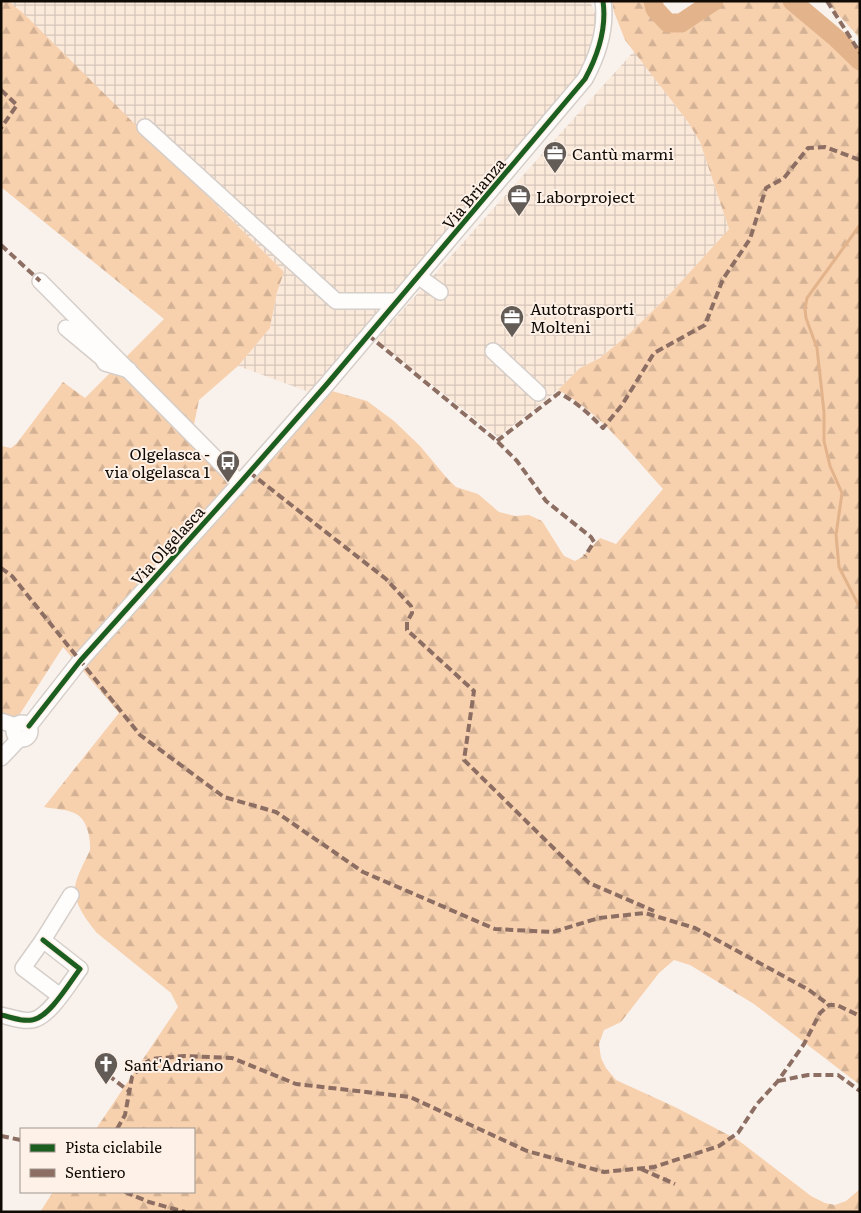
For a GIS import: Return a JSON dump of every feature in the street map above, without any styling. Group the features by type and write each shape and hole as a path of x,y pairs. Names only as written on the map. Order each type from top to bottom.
{"street":[{"name":"Via Brianza","path":"326,384 585,79 592,67 603,34 603,1"},
{"path":"145,127 336,301 397,301"},
{"path":"418,276 440,292"},
{"path":"40,281 240,483"},
{"path":"66,328 102,358 105,363 130,370"},
{"path":"493,352 538,393"},
{"name":"Via Olgelasca","path":"1,758 21,730 80,661 326,384"},
{"path":"1,722 21,730"},
{"path":"60,996 23,968 71,895"},
{"path":"1,1015 23,1020 34,1020 43,1016 80,969 43,940"}],"shaded area":[{"path":"8,1 590,1 597,18 585,69 309,392 238,366 270,328 277,292 284,272"},
{"path":"634,51 688,122 700,142 729,229 669,295 629,334 600,358 580,368 558,390 498,437 376,340"}],"green space":[{"path":"1,1 8,1 24,14 284,272 277,292 270,328 238,366 199,400 193,429 227,482 239,483 325,389 367,401 394,421 420,446 456,487 478,494 499,512 515,516 529,515 542,521 564,556 575,561 582,557 600,538 616,544 663,489 601,422 588,410 558,390 580,368 600,358 629,334 669,295 729,229 700,142 688,122 625,40 614,12 612,1 653,1 659,18 664,24 669,25 677,24 710,1 795,1 814,14 843,49 860,56 860,1085 754,1004 690,965 674,960 659,973 621,1022 604,1030 599,1044 601,1058 606,1068 616,1080 675,1107 738,1140 811,1196 825,1203 835,1205 846,1201 860,1189 860,1212 40,1212 52,1193 195,1193 195,1128 97,1128 178,1007 171,993 97,933 86,918 76,899 75,887 79,873 90,850 90,840 86,825 80,817 72,812 44,807 119,713 63,647 9,731 1,724 1,446 11,448 17,443 63,382 85,398 164,319 1,187"},
{"path":"826,1 860,1 860,39 856,34"}],"waterway":[{"path":"653,1 655,9 668,23 681,23 714,1"},
{"path":"792,1 860,61"},
{"path":"860,225 807,298 805,309 806,318 817,348 824,412 824,441 830,466 842,493 836,535 839,567 860,608"}],"marked path":[{"path":"827,1 860,53"},
{"path":"1,90 17,105 1,128"},
{"path":"497,441 559,393 577,404 603,428 622,405 654,353 705,325 723,279 750,239 766,188 784,178 808,148 825,147 860,160"},
{"path":"1,245 40,281"},
{"path":"368,335 497,441 517,461 546,501 591,537 594,542 585,556"},
{"path":"249,472 386,579 411,606 412,613 407,622 407,630 474,691 464,760 589,883 654,911"},
{"path":"1,568 12,576 140,735 224,797 276,812 363,872 495,929 553,932 599,918 645,913 695,928 809,990 829,1005"},
{"path":"118,1128 125,1115 132,1077 143,1064 152,1059 184,1056 232,1058 296,1084 410,1097 527,1151 604,1172 654,1167 719,1146 738,1133 757,1104 778,1081 804,1044 820,1013 829,1005 837,1005 860,1016"},
{"path":"108,1075 130,1092"},
{"path":"778,1081 808,1075 838,1075 860,1091"},
{"path":"1,1136 20,1140"},
{"path":"641,1169 675,1184"},
{"path":"127,1193 149,1202 185,1212"}],"cycle path":[{"path":"29,726 80,661 327,384 585,79 594,61 600,41 604,22 603,1"},
{"path":"1,1015 24,1020 39,1018 52,1006 80,969 43,940"}],"place":[{"name":"Cantù marmi","path":"555,174"},
{"name":"Laborproject","path":"519,217"},
{"name":"Autotrasporti Molteni","path":"512,338"},
{"name":"Olgelasca - via olgelasca 1","path":"228,483"},
{"name":"Sant'Adriano","path":"106,1085"}]}
